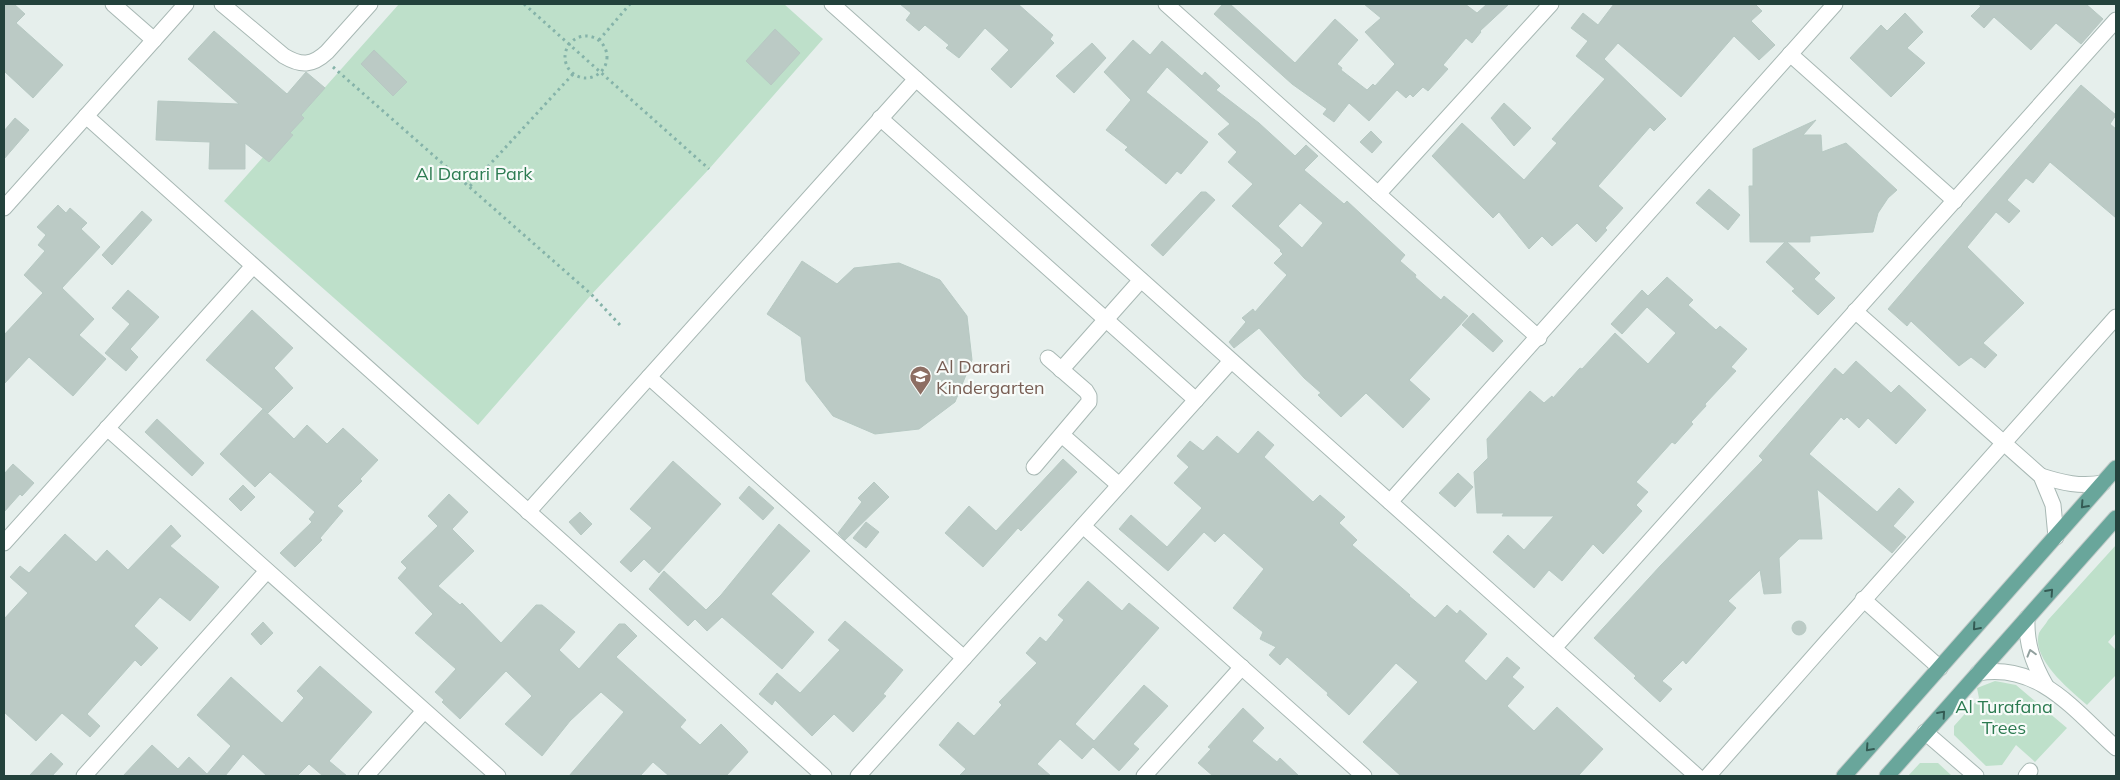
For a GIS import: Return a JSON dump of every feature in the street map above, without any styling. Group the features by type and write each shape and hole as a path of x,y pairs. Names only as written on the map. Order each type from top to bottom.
{"main road":[{"path":"1844,776 2116,468"},
{"path":"1886,776 2116,518"}],"street":[{"path":"113,4 154,40"},
{"path":"4,208 186,4"},
{"path":"222,4 284,56 295,62 308,63 320,58 370,4"},
{"path":"832,4 1697,776"},
{"path":"1166,4 1538,338"},
{"path":"1378,194 1551,4"},
{"path":"1390,502 1835,4"},
{"path":"1554,648 2116,20"},
{"path":"1790,54 1955,201"},
{"path":"528,512 916,79"},
{"path":"86,116 824,776"},
{"path":"880,118 1196,400"},
{"path":"4,543 253,266"},
{"path":"1061,370 1141,280"},
{"path":"1855,311 2041,476 2053,505 2056,537"},
{"path":"1708,776 1863,599 2005,443 2116,317"},
{"path":"1034,467 1087,407 1089,396 1086,391 1048,358"},
{"path":"858,776 1231,361"},
{"path":"649,377 964,658"},
{"path":"107,428 498,776"},
{"path":"1062,435 1119,485"},
{"path":"2041,476 2071,485 2087,486 2103,483"},
{"path":"1083,526 1364,776"},
{"path":"84,776 267,571"},
{"path":"1863,599 1940,668"},
{"path":"2027,618 2030,652 2046,686"},
{"path":"1144,776 1242,667"},
{"path":"1978,673 1994,670 2030,677 2046,686 2116,748"},
{"path":"366,776 424,711"},
{"path":"1926,732 1976,776"}],"path":[{"path":"524,4 709,169"},
{"path":"599,40 630,4"},
{"path":"588,35 599,40 605,47 607,57 605,66 600,72 591,77 581,78 573,74 565,60 565,52 569,44 576,38 588,35"},
{"path":"320,58 340,71 591,294 620,326"},
{"path":"470,186 573,74"}],"green space":[{"name":"Al Darari Park","path":"399,4 784,4 823,39 709,169 591,295 478,425 224,201"},
{"name":"Al Turafana Trees","path":"2116,545 2116,633 2108,642 2116,650 2116,675 2087,705 2062,682 2046,663 2038,643 2039,633 2048,620"},
{"name":"Al Turafana Trees","path":"1995,681 2016,685 2067,728 2035,762 2016,745 2002,765 1986,766 1954,735 1954,726 1979,698 1977,688"},
{"name":"Al Turafana Trees","path":"1920,763 1938,763 1952,776 1908,776"}],"building":[{"path":"4,4 14,4 25,14 16,23 63,65 33,98 4,71"},
{"path":"900,4 1018,4 1053,35 1050,39 1054,43 1011,88 991,69 1009,50 985,28 959,58 946,48 949,45 925,25 919,31 906,20 911,13"},
{"path":"1223,4 1230,4 1295,63 1335,19 1358,40 1337,64 1342,68 1341,70 1367,90 1373,84 1375,86 1395,64 1365,32 1381,18 1364,4 1465,4 1477,13 1487,4 1509,4 1480,31 1472,43 1466,38 1443,65 1448,69 1428,91 1423,87 1413,97 1410,94 1406,98 1397,90 1369,121 1349,103 1334,122 1323,114 1327,109 1292,84 1214,14"},
{"path":"1614,4 1755,4 1762,11 1751,21 1775,45 1759,60 1734,36 1681,97 1618,43 1604,59 1666,119 1654,131 1650,127 1598,186 1623,208 1605,228 1607,230 1596,242 1577,223 1552,246 1542,236 1529,249 1499,212 1493,218 1432,156 1462,123 1524,180 1557,143 1552,139 1605,79 1576,56 1588,41 1571,28 1583,13 1598,25"},
{"path":"1978,4 2086,4 2103,19 2081,44 2056,23 2031,50 1994,17 1984,28 1971,16 1981,6"},
{"path":"1905,13 1923,32 1907,48 1925,63 1891,97 1850,58 1881,25 1887,31"},
{"path":"775,29 800,53 771,85 746,61"},
{"path":"214,31 287,94 306,72 325,88 301,115 304,118 290,133 293,135 269,162 245,143 245,169 209,169 210,142 156,140 158,101 239,104 188,59"},
{"path":"1133,40 1150,55 1162,41 1202,76 1205,72 1220,86 1216,90 1259,123 1295,156 1306,145 1318,156 1304,170 1344,204 1347,201 1405,255 1400,261 1416,275 1415,277 1441,300 1444,296 1468,316 1409,380 1430,399 1403,428 1366,393 1341,417 1318,395 1321,393 1304,378 1259,328 1234,348 1229,342 1246,322 1242,318 1253,309 1255,312 1287,275 1274,263 1283,254 1281,250 1232,206 1253,184 1228,162 1237,152 1218,134 1230,124 1167,67 1146,92 1208,142 1181,174 1177,171 1166,184 1125,150 1128,147 1106,130 1131,100 1104,72","holes":["1300,203 1323,223 1302,248 1278,226"]},
{"path":"1092,43 1106,58 1074,93 1056,76"},
{"path":"374,50 407,82 393,96 361,64"},
{"path":"2081,85 2116,115 2110,124 2116,129 2116,218 2050,162 2033,183 2026,178 2007,200 2020,211 2009,223 1996,212 1967,247 2024,303 1983,343 1997,355 1985,368 1971,357 1959,366 1911,321 1907,326 1888,309"},
{"path":"1504,103 1531,128 1514,146 1491,118"},
{"path":"15,118 29,130 4,159 4,131"},
{"path":"1816,120 1803,135 1821,135 1822,152 1846,143 1897,190 1888,198 1878,213 1873,232 1810,236 1810,242 1787,242 1820,273 1814,279 1835,298 1818,315 1792,291 1795,289 1766,262 1785,242 1750,242 1749,186 1753,186 1753,149"},
{"path":"1371,131 1382,142 1372,153 1360,142"},
{"path":"1709,189 1740,215 1728,230 1696,203"},
{"path":"1201,192 1206,192 1215,200 1163,256 1151,245"},
{"path":"58,205 66,213 70,208 87,223 81,229 100,247 62,288 94,319 79,335 106,359 73,396 29,357 4,384 4,335 43,293 24,275 45,251 38,245 46,235 37,227"},
{"path":"142,211 152,220 112,265 102,255"},
{"path":"802,261 837,284 854,268 899,263 940,280 967,316 972,360 955,402 919,429 875,434 833,416 806,381 801,337 767,314"},
{"path":"1667,277 1693,300 1688,305 1716,330 1720,326 1747,349 1731,367 1736,371 1705,404 1706,406 1691,422 1693,424 1675,444 1672,442 1636,482 1648,492 1636,505 1642,511 1603,554 1593,544 1562,581 1549,570 1534,588 1493,552 1508,535 1524,550 1554,516 1502,516 1504,513 1477,513 1474,472 1488,458 1487,439 1530,391 1544,403 1552,396 1553,398 1615,333 1648,364 1676,333 1647,307 1622,334 1611,324 1642,290 1648,296"},
{"path":"128,290 159,317 130,349 138,357 126,371 105,353 130,324 112,308"},
{"path":"252,310 293,348 274,368 293,388 268,413 206,360"},
{"path":"1473,313 1503,341 1493,352 1462,325"},
{"path":"1856,361 1891,393 1899,385 1926,410 1896,444 1868,418 1859,428 1847,417 1844,420 1841,417 1809,454 1877,512 1899,488 1914,502 1893,526 1906,537 1892,553 1817,489 1822,539 1799,539 1779,558 1781,593 1764,594 1760,570 1728,601 1736,608 1686,664 1683,660 1662,681 1672,689 1660,702 1634,678 1636,676 1594,638 1661,565 1763,460 1759,456 1835,368 1843,375"},
{"path":"263,409 294,439 307,425 327,444 343,428 378,460 360,479 362,481 337,506 343,511 320,538 322,540 295,567 280,553 312,522 309,519 315,512 270,472 255,487 220,454"},
{"path":"157,419 204,463 192,476 145,432"},
{"path":"1258,431 1274,445 1264,457 1313,502 1320,495 1345,517 1339,523 1357,540 1352,545 1409,596 1435,618 1447,605 1457,614 1460,610 1487,634 1464,661 1486,681 1507,657 1520,668 1512,677 1524,687 1507,706 1534,731 1557,707 1603,749 1578,776 1401,776 1363,742 1418,682 1396,663 1349,715 1327,695 1328,693 1287,657 1280,665 1269,655 1276,647 1260,639 1263,632 1233,608 1264,569 1224,533 1215,542 1204,532 1168,571 1119,529 1131,515 1167,547 1202,508 1174,483 1189,467 1177,456 1190,441 1203,451 1217,436 1238,454"},
{"path":"1063,459 1077,472 1021,531 1018,528 983,567 945,533 969,506 996,531"},
{"path":"673,461 721,504 659,573 644,559 631,572 620,562 652,528 630,509"},
{"path":"13,464 34,483 22,496 20,494 4,512 4,474"},
{"path":"1458,473 1473,487 1455,507 1439,493"},
{"path":"874,482 889,497 845,540 838,533 862,502 858,498"},
{"path":"243,485 255,497 241,511 229,499"},
{"path":"749,486 774,508 763,520 739,498"},
{"path":"449,494 468,512 452,529 474,551 438,586 460,605 462,603 501,643 536,605 542,605 575,632 559,650 579,669 619,624 625,624 637,636 616,657 686,720 680,727 700,745 721,724 748,752 726,776 669,776 653,762 640,776 569,776 624,712 601,692 570,721 542,756 505,724 532,696 506,671 460,719 442,702 444,700 435,692 456,669 415,633 433,614 398,578 407,568 401,562 438,526 428,516"},
{"path":"580,512 592,524 581,535 569,522"},
{"path":"866,522 879,532 866,548 853,538"},
{"path":"779,524 810,551 771,594 814,632 782,669 722,617 707,631 695,619 688,626 649,589 664,571 706,610 721,595"},
{"path":"171,525 181,536 170,546 219,587 190,621 160,597 134,626 158,648 141,666 135,660 87,714 100,726 90,737 62,713 36,741 4,712 4,619 28,593 10,577 20,566 29,573 65,534 96,562 107,550 128,570"},
{"path":"1088,581 1122,611 1129,603 1159,628 1075,724 1094,741 1144,685 1168,706 1133,744 1139,749 1119,771 1093,747 1082,759 1060,739 1037,764 1051,776 959,776 966,769 939,745 958,722 974,736 1002,705 999,702 1037,663 1026,653 1040,637 1046,642 1064,620 1058,615"},
{"path":"845,621 903,670 883,694 886,696 853,732 834,714 812,736 775,700 772,705 759,694 777,673 800,693 840,650 828,640"},
{"path":"1796,621 1802,621 1806,628 1802,635 1796,635 1792,631 1792,625"},
{"path":"263,622 273,633 261,645 251,634"},
{"path":"320,666 372,712 329,761 347,776 323,776 309,764 297,776 267,776 243,754 225,776 123,776 152,745 178,769 189,757 207,774 231,746 197,715 231,677 282,723 304,698 297,691"},
{"path":"1243,708 1264,728 1252,741 1277,762 1280,758 1299,776 1213,776 1198,763 1211,749 1208,747"},
{"path":"51,753 63,764 52,776 29,776"}],"place":[{"name":"Al Darari Kindergarten","path":"920,395"}]}
